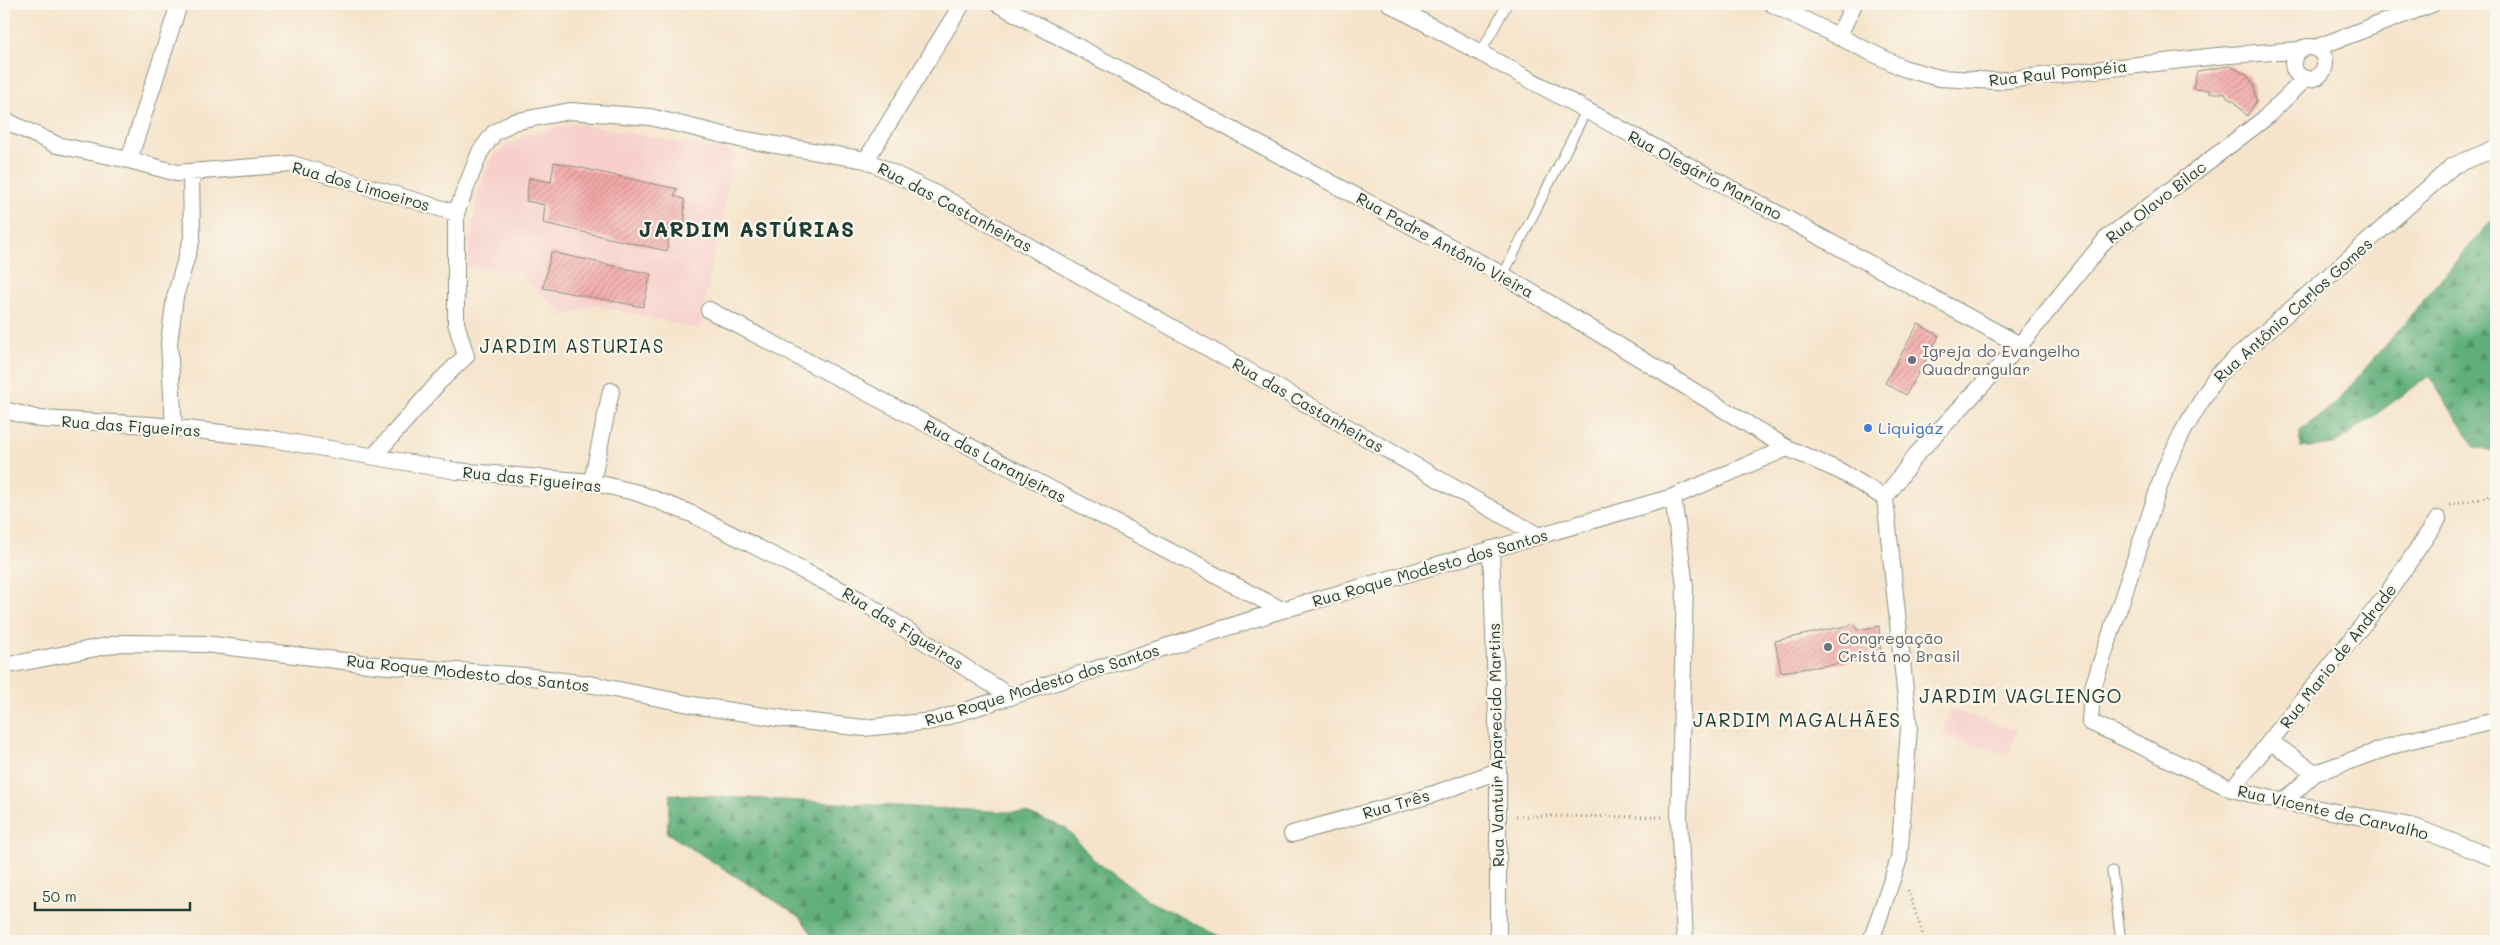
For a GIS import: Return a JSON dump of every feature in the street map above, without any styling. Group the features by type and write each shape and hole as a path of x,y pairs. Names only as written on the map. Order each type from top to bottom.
{"street":[{"path":"129,160 180,4"},
{"path":"866,160 962,4"},
{"name":"Rua Padre Antônio Vieira","path":"998,4 1024,11 1503,274 1787,448 1840,471 1884,498"},
{"name":"Rua Olegário Mariano","path":"1390,4 2020,345"},
{"name":"Rua Raul Pompéia","path":"1772,4 1903,68 1930,76 1997,81 2217,56 2307,49"},
{"path":"1838,37 1854,4"},
{"path":"2307,49 2323,55 2325,66 2320,75 2305,79 2294,69 2293,58 2307,49 2432,4"},
{"name":"Rua Olavo Bilac","path":"1884,498 1916,455 2020,345 2106,239 2264,119 2305,79"},
{"name":"Rua das Castanheiras","path":"374,456 439,382 466,356 456,323 456,213 480,152 494,133 513,122 570,111 650,118 740,139 866,160 944,198 1539,536"},
{"name":"Rua dos Limoeiros","path":"4,120 58,145 129,160 177,173 292,164 456,213"},
{"name":"Rua Antônio Carlos Gomes","path":"2090,722 2092,690 2165,469 2182,433 2217,375 2453,166 2496,148"},
{"path":"174,428 169,343 175,297 192,238 191,172"},
{"name":"Rua das Laranjeiras","path":"709,310 1282,610"},
{"path":"592,482 611,391"},
{"name":"Rua das Figueiras","path":"4,410 40,419 174,428 266,438 457,472 592,482 638,493 692,514 860,600 1011,697"},
{"name":"Rua Roque Modesto dos Santos","path":"4,666 122,643 205,644 376,665 525,676 594,685 709,708 864,728 933,721 1282,610 1673,497 1787,448"},
{"path":"1673,497 1685,586 1679,817 1685,941"},
{"path":"1870,941 1891,884 1900,849 1909,728 1884,498"},
{"name":"Rua Mario de Andrade","path":"2232,789 2385,597 2438,519"},
{"name":"Rua Vantuir Aparecido Martins","path":"1491,549 1498,771 1498,941"},
{"path":"2283,802 2315,773 2407,741 2496,721"},
{"name":"Rua Vicente de Carvalho","path":"2090,722 2232,789 2283,802 2416,827 2496,859"},
{"path":"2271,742 2315,773"},
{"name":"Rua Três","path":"1292,834 1434,794 1498,771"}],"lane":[{"path":"1480,54 1507,4"},
{"path":"1503,274 1586,111"},
{"path":"2112,871 2122,941"}],"path":[{"path":"2438,519 2448,505 2496,495"},
{"path":"1498,816 1679,817"},
{"path":"1891,884 1904,877 1925,941"}],"shaded area":[{"path":"575,123 735,152 699,329 595,305 564,316 518,272 467,266 478,192 493,156 524,136"},
{"path":"1950,709 2017,731 2009,755 1943,734"}],"green space":[{"path":"2496,220 2496,451 2475,448 2429,376 2335,444 2300,448 2300,431 2335,404 2491,221"},
{"path":"670,794 1026,813 1066,828 1093,859 1149,901 1230,941 817,941 799,916 667,833"}],"building":[{"path":"2230,66 2247,75 2254,85 2256,102 2247,116 2234,101 2227,98 2225,93 2209,93 2209,90 2193,89 2197,71"},
{"path":"554,162 677,189 674,196 684,199 685,226 670,224 667,251 543,223 545,205 526,201 529,178 551,182"},
{"path":"551,252 651,274 643,307 543,288"},
{"name":"Igreja do Evangelho Quadrangular","path":"1918,324 1939,336 1906,395 1885,383"},
{"name":"Congregação Cristã no Brasil","path":"1855,624 1857,630 1879,626 1881,655 1865,654 1864,660 1781,672 1775,641"}],"place":[{"name":"Igreja do Evangelho Quadrangular","path":"1912,360"},
{"name":"Liquigáz","path":"1868,428"},
{"name":"Congregação Cristã no Brasil","path":"1828,647"}],"district":[{"name":"JARDIM ASTÚRIAS","path":"747,230"},
{"name":"JARDIM ASTURIAS","path":"572,346"},
{"name":"JARDIM VAGLIENGO","path":"2021,696"},
{"name":"JARDIM MAGALHÃES","path":"1797,720"}]}
